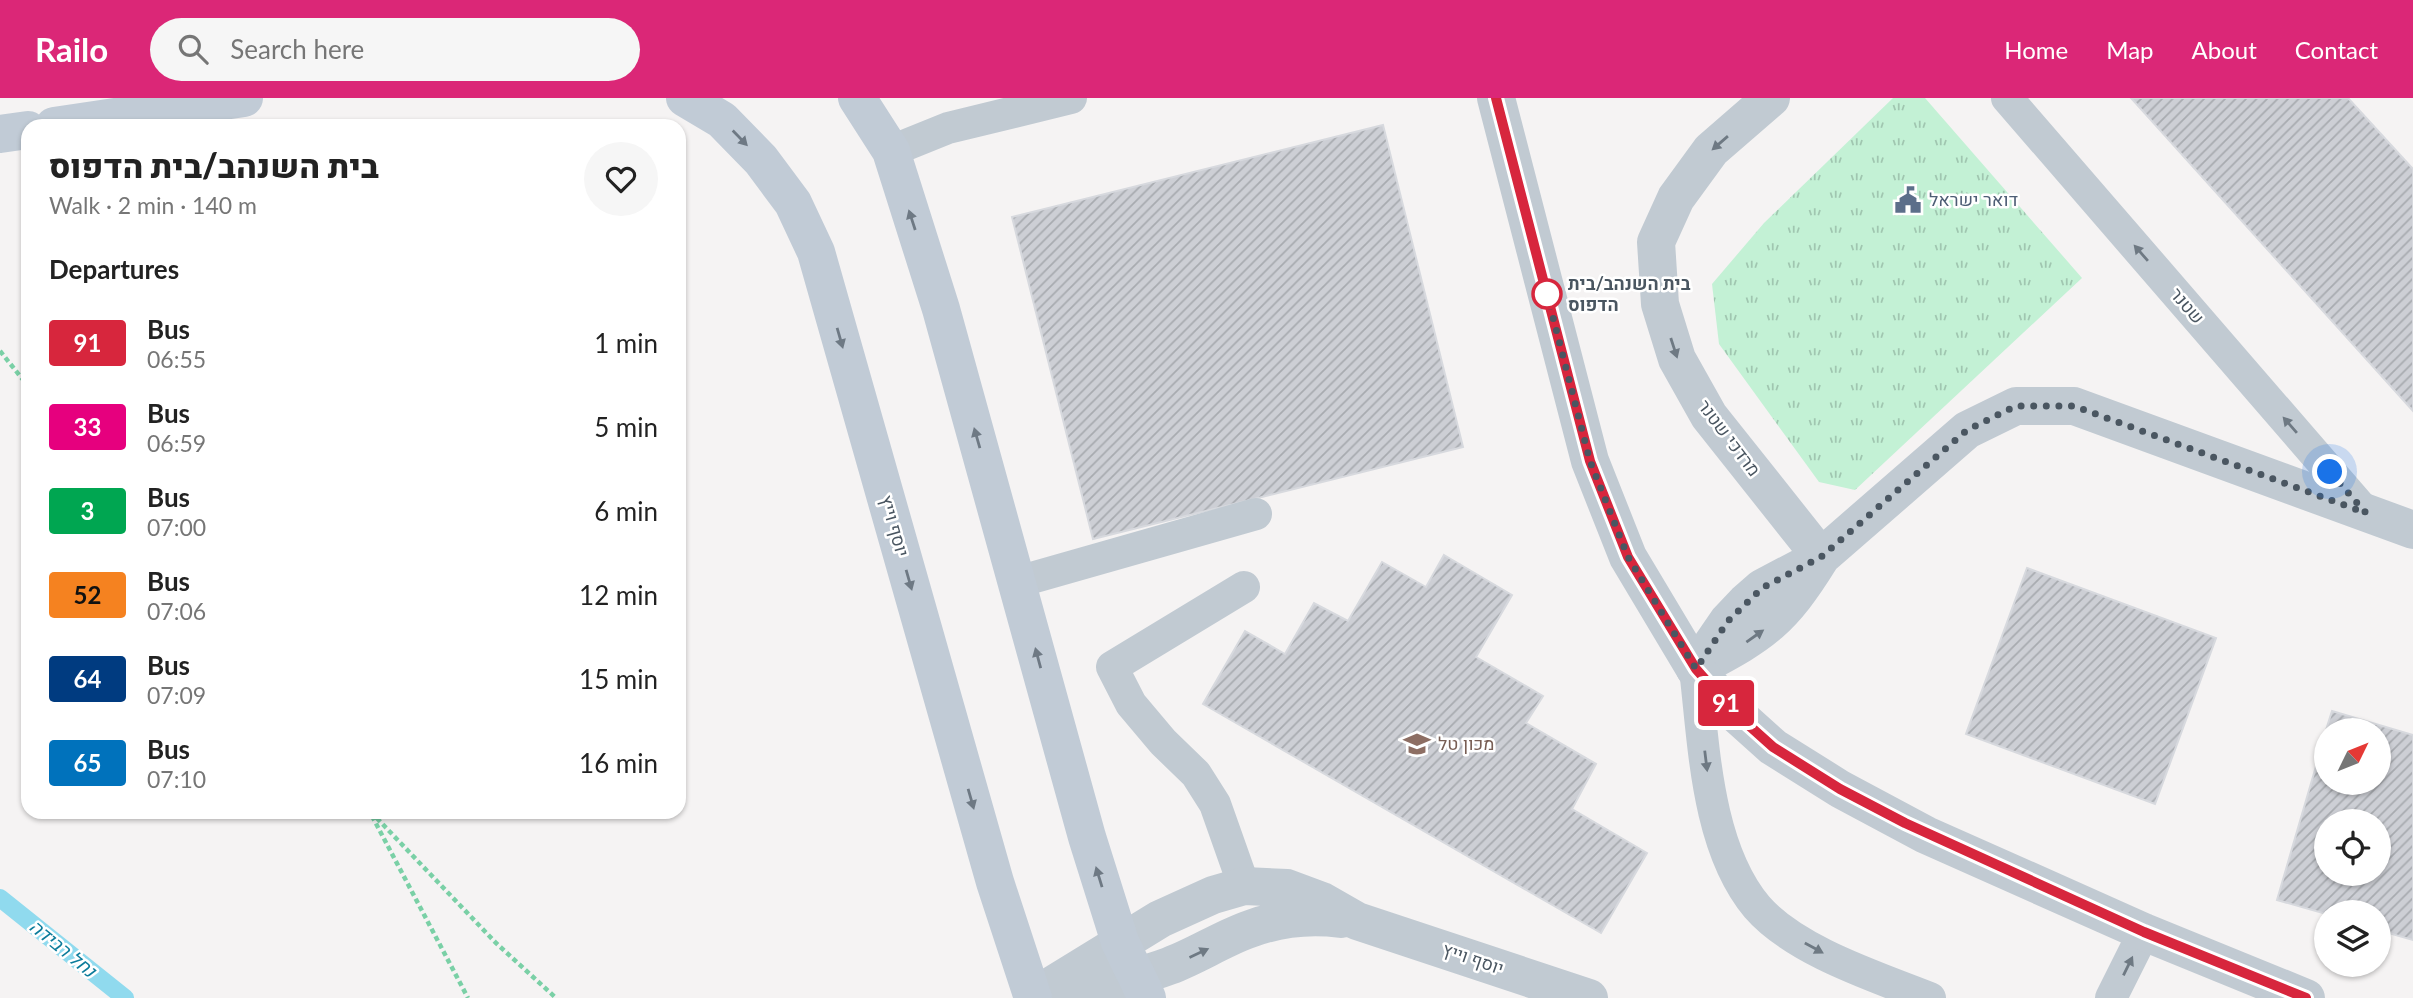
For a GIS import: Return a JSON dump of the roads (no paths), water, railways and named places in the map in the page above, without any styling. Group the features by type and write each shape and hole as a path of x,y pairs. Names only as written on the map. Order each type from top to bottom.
{"main road":[{"path":"102,119 244,98"},
{"name":"יוסף וייץ","path":"685,98 722,120 761,160 793,203 816,252 995,882 1033,997"},
{"path":"857,98 891,151 941,309 1087,836 1120,942 1141,988"}],"street":[{"path":"1496,98 1590,461 1628,557 1696,669 1734,712 1773,747 1840,789 1926,835 2144,932 2306,998"},
{"name":"מרדכי שטנר","path":"1771,98 1711,150 1676,198 1656,242 1660,304 1678,359 1709,416 1821,557"},
{"name":"שטנר","path":"1821,557 1967,430 2016,406 2074,406 2413,530"},
{"path":"1696,669 1728,621 1746,602 1762,588 1821,557"},
{"name":"יוסף וייץ","path":"1033,997 1160,919 1213,895 1244,886 1287,888 1321,901 1357,921 1588,998"},
{"name":"יוסף וייץ","path":"1033,997 1141,988 1247,930 1283,919 1317,916 1357,921"}],"lane":[{"path":"891,151 948,128 1071,98"},
{"name":"שטנר","path":"2007,98 2366,513"},
{"path":"1017,582 1256,514"},
{"path":"1244,587 1112,667 1131,704 1163,742 1196,774 1215,804 1244,886"},
{"path":"1696,669 1710,792 1728,855 1740,882 1758,908 1780,927 1843,964 1930,998"},
{"path":"2111,998 2144,932"}],"waterway":[{"name":"נחל רבידה","path":"0,898 125,998"}],"place":[{"name":"דואר ישראל","path":"1908,200"},
{"name":"בית השנהב/בית הדפוס","path":"1547,294"},
{"name":"מכון טל","path":"1417,744"}]}
